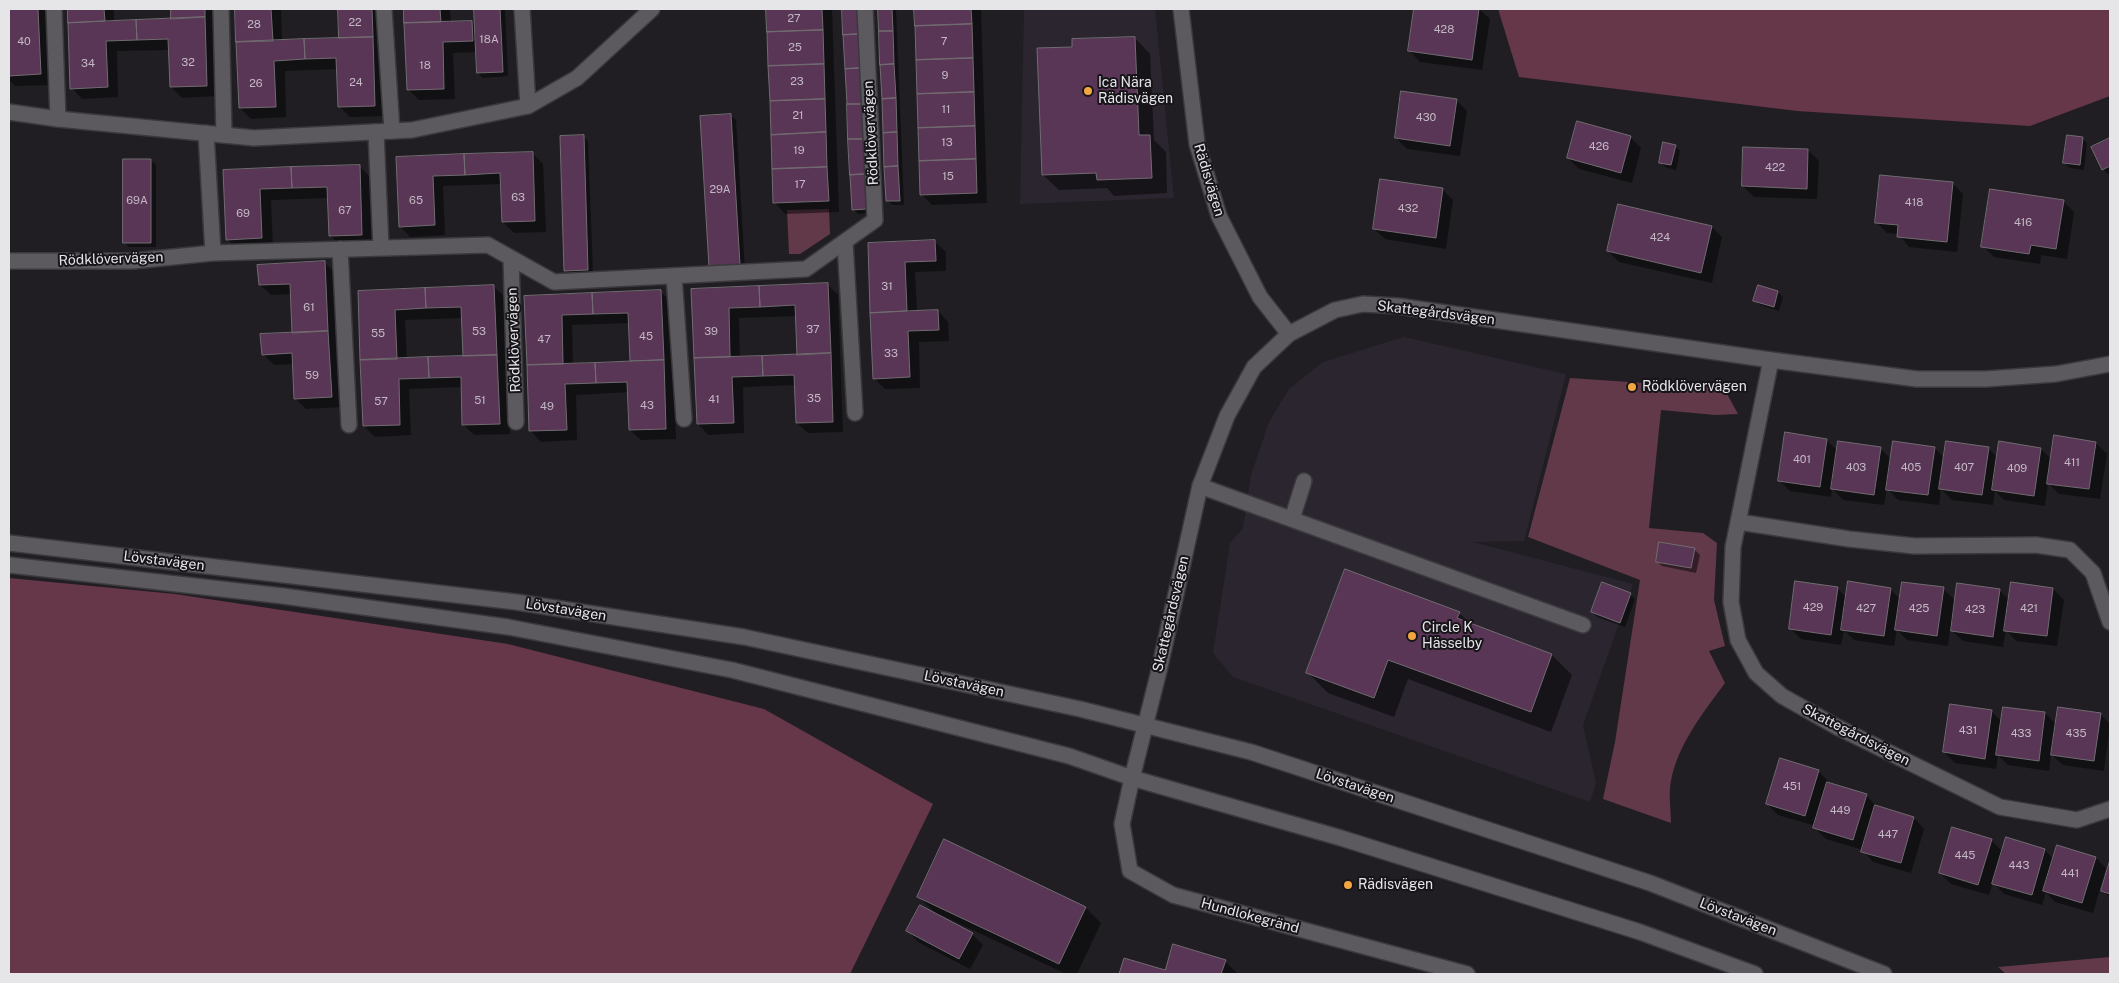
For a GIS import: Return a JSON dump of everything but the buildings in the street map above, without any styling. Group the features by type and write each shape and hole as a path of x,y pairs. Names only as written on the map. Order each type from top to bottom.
{"street":[{"path":"54,9 58,119"},
{"path":"221,9 224,135"},
{"path":"384,9 392,131"},
{"path":"522,9 528,106"},
{"path":"9,112 58,119 254,138 412,130 528,106 577,78 652,9"},
{"name":"Rödklövervägen","path":"9,261 133,261 213,253 488,245 554,282 806,269 875,220 865,9"},
{"name":"Rädisvägen","path":"1181,9 1197,144 1219,216 1260,297 1289,334"},
{"path":"376,132 381,248"},
{"path":"206,133 213,253"},
{"path":"845,242 856,413"},
{"path":"340,249 349,425"},
{"name":"Rödklövervägen","path":"511,258 516,422"},
{"path":"674,276 684,419"},
{"name":"Skattegårdsvägen","path":"1132,778 1200,486 1227,416 1254,367 1289,334 1335,310 1362,304 1390,306 1771,360 1926,379 1986,379 2056,374 2110,364"},
{"name":"Skattegårdsvägen","path":"1771,360 1734,547 1731,602 1738,640 1756,673 1782,696 1837,727 2000,807 2077,820 2110,809"},
{"path":"1292,519 1304,481"},
{"path":"1200,486 1583,624"},
{"path":"1739,522 1850,539 1914,546 2036,545 2070,550 2092,573 2110,622"},
{"name":"Lövstavägen","path":"9,543 516,602 744,637 1145,724 1251,752 1650,883 1884,974"},
{"name":"Lövstavägen","path":"9,565 282,596 508,627 732,670 1069,756 1132,778 1340,838 1602,920 1756,974"},
{"name":"Hundlokegränd","path":"1132,778 1122,824 1130,872 1173,895 1467,974"}],"shaded area":[{"path":"1024,9 1155,9 1174,198 1020,204"},
{"path":"1498,9 2110,9 2110,96 2030,126 1797,111 1519,77"},
{"path":"829,209 830,234 800,254 789,254 787,210"},
{"path":"1404,337 1566,374 1524,541 1473,542 1633,584 1583,725 1596,783 1590,802 1233,677 1213,653 1230,543 1243,528 1251,475 1269,422 1289,389 1323,362"},
{"path":"1570,378 1659,384 1721,383 1738,414 1715,415 1661,410 1649,528 1703,533 1717,543 1714,600 1725,646 1709,651 1725,683 1691,732 1677,759 1670,788 1671,823 1603,799 1615,742 1640,580 1528,537"},
{"path":"9,578 175,594 508,644 764,709 933,804 850,974 9,974"},
{"path":"2110,957 2110,974 2006,974 1998,967"}],"place":[{"name":"Ica Nära Rädisvägen","path":"1088,91"},
{"name":"Rödklövervägen","path":"1632,387"},
{"name":"Circle K Hässelby","path":"1412,636"},
{"name":"Rädisvägen","path":"1348,885"}]}
